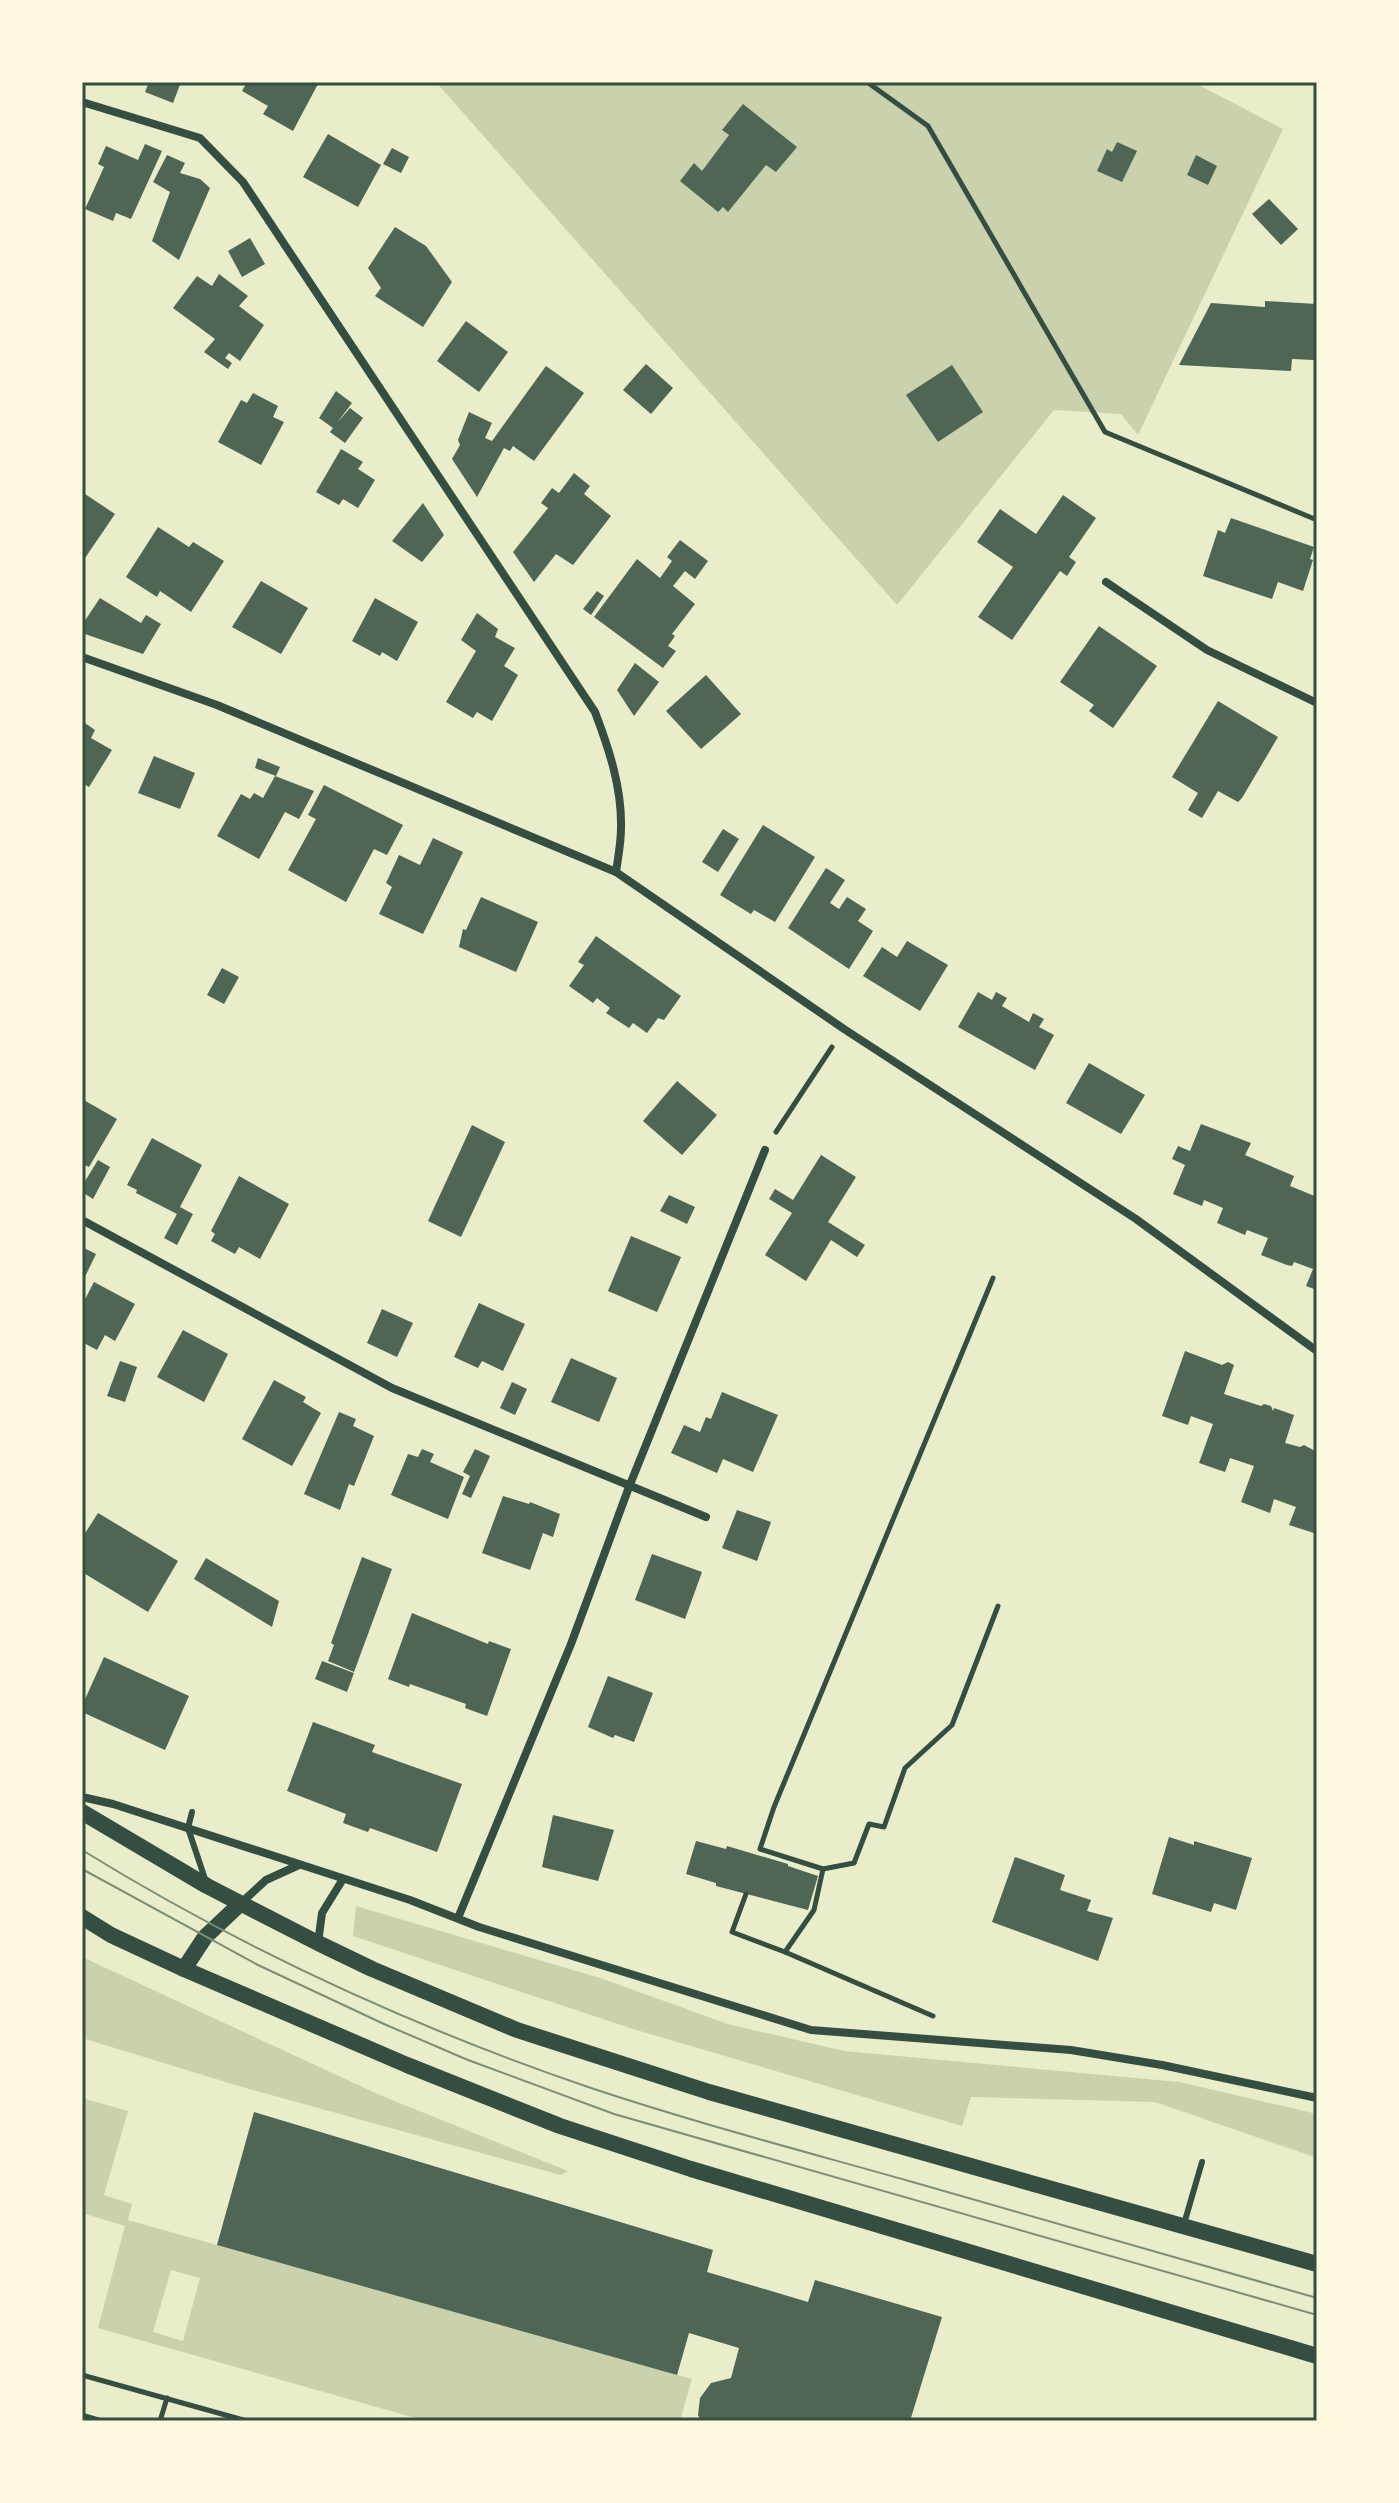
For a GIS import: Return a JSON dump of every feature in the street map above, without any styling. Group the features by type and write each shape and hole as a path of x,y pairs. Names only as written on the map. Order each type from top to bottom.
{"main road":[{"path":"82,1812 240,1904 318,1943 517,2030 709,2092 1317,2264"},
{"path":"184,1969 205,1937 240,1904"},
{"path":"82,1917 111,1935 184,1969 407,2065 560,2126 691,2169 1317,2356"}],"street":[{"path":"82,102 200,138 243,182 595,712 618,783 621,828 616,872"},
{"path":"1106,582 1207,650 1317,703"},
{"path":"82,657 217,705 616,872 844,1029 1136,1219 1317,1351"},
{"path":"458,1918 571,1644 629,1487 765,1150"},
{"path":"82,1220 392,1388 706,1517"},
{"path":"82,1797 188,1828 479,1927 811,2030 1071,2050 1162,2065 1317,2098"},
{"path":"240,1904 266,1880 300,1865"},
{"path":"318,1943 322,1913 343,1879"},
{"path":"82,2416 99,2421"}],"lane":[{"path":"192,1812 188,1828 207,1886"},
{"path":"1182,2228 1202,2162"}],"path":[{"path":"867,82 928,126 1105,432 1317,520"},
{"path":"765,1150 844,1029"},
{"path":"993,1278 780,1792 760,1849 823,1869 854,1863 869,1824 884,1827 905,1768 952,1725 998,1606"},
{"path":"785,1952 814,1910 823,1869"},
{"path":"746,1894 732,1932 936,2017 966,2040"},
{"path":"82,2375 247,2421"},
{"path":"160,2421 167,2398"}],"green space":[{"path":"436,82 1193,82 1283,129 1138,435 1121,414 1054,410 897,605"},
{"path":"356,1906 600,1978 728,2024 844,2051 1179,2082 1317,2114 1317,2158 1155,2102 971,2097 962,2126 633,2029 353,1936"},
{"path":"82,1957 382,2096 568,2171 561,2175 242,2087 82,2038"},
{"path":"82,2098 128,2111 104,2195 132,2204 128,2220 692,2379 680,2421 426,2421 98,2328 125,2226 82,2213","holes":["171,2270 200,2278 183,2341 153,2332"]}],"building":[{"path":"149,82 181,82 173,103 145,92"},
{"path":"247,82 319,82 293,131 263,114 268,106 242,91"},
{"path":"743,104 797,147 776,172 766,165 728,212 723,207 718,212 680,181 694,163 702,171 729,135 722,130"},
{"path":"328,134 381,165 358,207 303,177"},
{"path":"1117,142 1137,151 1122,182 1097,171 1107,149 1112,152"},
{"path":"145,144 162,151 131,219 116,213 113,221 85,209 104,167 98,164 106,146 138,160"},
{"path":"392,148 409,157 401,173 383,164"},
{"path":"167,155 185,163 180,173 200,179 210,188 179,260 152,241 170,192 153,182"},
{"path":"1196,155 1217,166 1208,185 1187,175"},
{"path":"1269,199 1298,229 1281,245 1252,214"},
{"path":"395,227 426,246 452,282 423,327 375,296 381,288 368,268"},
{"path":"250,238 265,264 242,277 228,251"},
{"path":"219,274 248,296 239,306 264,325 240,361 229,353 225,358 232,363 228,369 204,352 215,339 173,308 197,276 212,286"},
{"path":"1265,301 1317,304 1314,360 1292,359 1291,371 1179,365 1211,303 1265,307"},
{"path":"466,321 508,352 479,392 437,361"},
{"path":"646,364 673,388 651,414 623,390"},
{"path":"952,365 983,412 938,442 906,395"},
{"path":"546,366 584,393 534,461 513,446 510,451 504,448 477,497 452,459 460,445 458,440 469,412 492,423 485,438 492,441"},
{"path":"336,391 352,403 337,423 350,408 363,418 345,443 330,432 333,428 319,418"},
{"path":"253,393 278,406 273,417 284,422 261,465 218,442 241,400 247,403"},
{"path":"341,449 363,462 358,469 375,480 358,508 343,499 339,505 316,492"},
{"path":"574,473 590,486 584,494 611,516 573,565 556,554 534,582 513,552 548,508 541,503 552,488 559,493"},
{"path":"82,492 115,514 85,558 82,555"},
{"path":"1063,495 1096,518 1069,557 1076,562 1067,576 1060,571 1012,640 978,617 1013,567 977,542 1000,509 1036,534"},
{"path":"423,503 444,535 422,562 392,541"},
{"path":"1231,518 1314,547 1303,591 1278,582 1272,599 1203,576 1218,530 1225,533"},
{"path":"158,527 189,547 193,542 224,561 191,612 160,591 157,597 126,577"},
{"path":"680,540 708,561 695,579 685,571 673,586 695,604 672,634 675,636 668,646 676,651 663,668 594,617 637,559 660,578 672,561 667,557"},
{"path":"261,581 308,608 281,654 232,627"},
{"path":"597,591 604,596 591,615 583,609"},
{"path":"100,598 141,623 146,615 161,624 143,654 82,633 82,625"},
{"path":"375,598 418,622 397,661 352,641"},
{"path":"477,613 498,629 495,637 515,648 504,666 518,675 492,721 477,712 473,718 446,702 476,651 461,640"},
{"path":"1099,626 1157,666 1113,728 1089,711 1094,705 1060,682"},
{"path":"635,663 659,682 634,716 617,690"},
{"path":"706,675 741,714 701,749 666,711"},
{"path":"1218,701 1278,737 1242,798 1238,802 1218,791 1202,818 1188,810 1198,793 1172,777"},
{"path":"82,721 95,730 91,738 112,750 89,787 82,783"},
{"path":"154,756 195,773 180,809 138,793"},
{"path":"258,758 280,767 276,776 255,768"},
{"path":"275,776 314,791 299,819 285,812 259,859 217,836 241,794 250,799 254,793 263,798"},
{"path":"324,785 403,825 387,855 374,849 346,902 288,870 316,819 308,815"},
{"path":"763,825 815,857 775,922 754,910 751,914 720,895"},
{"path":"723,829 739,839 718,872 702,862"},
{"path":"433,838 463,852 423,934 379,914 392,887 386,883 399,855 420,865"},
{"path":"826,868 845,880 830,903 839,909 847,897 866,909 858,921 873,931 849,969 788,928"},
{"path":"481,897 538,922 516,972 459,947 463,929 466,930"},
{"path":"596,936 681,996 664,1020 658,1018 647,1033 633,1023 629,1028 606,1013 610,1008 597,998 593,1003 569,986 584,965 578,962"},
{"path":"907,941 948,965 920,1011 863,976 882,947 897,957"},
{"path":"222,968 239,977 224,1004 207,995"},
{"path":"978,992 992,1000 996,992 1007,998 1002,1006 1029,1022 1033,1013 1044,1019 1039,1027 1054,1035 1035,1070 958,1027"},
{"path":"1089,1063 1145,1095 1121,1134 1066,1103"},
{"path":"677,1081 717,1115 682,1155 643,1121"},
{"path":"82,1099 117,1119 89,1167 82,1164"},
{"path":"1201,1124 1251,1143 1245,1155 1294,1176 1290,1186 1317,1197 1317,1290 1306,1286 1313,1269 1294,1262 1292,1266 1287,1265 1261,1255 1268,1238 1247,1230 1245,1235 1217,1223 1223,1208 1204,1200 1202,1206 1173,1194 1185,1165 1172,1159 1178,1146 1190,1151"},
{"path":"472,1125 505,1142 461,1237 428,1221"},
{"path":"152,1138 202,1165 180,1207 193,1214 177,1245 164,1238 177,1214 136,1193 137,1190 127,1185"},
{"path":"821,1155 856,1177 828,1222 865,1245 857,1257 831,1240 806,1281 765,1255 792,1213 769,1199 775,1189 793,1200"},
{"path":"98,1160 110,1167 93,1199 82,1192 82,1186"},
{"path":"239,1176 289,1204 260,1259 239,1247 235,1254 211,1241 215,1234 211,1231"},
{"path":"669,1195 695,1207 687,1224 660,1211"},
{"path":"631,1236 681,1257 657,1312 608,1291"},
{"path":"82,1247 96,1254 82,1283"},
{"path":"94,1282 135,1304 115,1341 105,1335 97,1350 82,1342 82,1305"},
{"path":"479,1303 525,1324 503,1371 482,1361 478,1368 454,1357"},
{"path":"382,1309 413,1323 397,1357 367,1343"},
{"path":"183,1330 228,1354 204,1402 157,1377"},
{"path":"1185,1351 1222,1365 1228,1362 1234,1365 1224,1394 1294,1415 1285,1443 1300,1447 1304,1445 1315,1451 1317,1448 1317,1534 1289,1525 1296,1507 1274,1499 1270,1513 1241,1502 1254,1466 1230,1458 1225,1472 1199,1463 1213,1424 1191,1416 1188,1425 1162,1416"},
{"path":"571,1358 617,1378 599,1422 551,1402"},
{"path":"120,1361 137,1367 125,1402 107,1396"},
{"path":"274,1380 306,1397 303,1402 321,1413 292,1466 242,1439"},
{"path":"512,1382 527,1389 515,1415 500,1408"},
{"path":"722,1392 778,1415 753,1472 723,1459 717,1473 671,1453 684,1425 700,1432 706,1417 711,1419"},
{"path":"339,1412 356,1419 353,1426 374,1436 354,1486 349,1484 340,1510 304,1494"},
{"path":"422,1449 434,1454 430,1462 464,1477 448,1519 391,1495 408,1454 418,1457"},
{"path":"475,1449 490,1456 471,1498 462,1494 470,1476 463,1472"},
{"path":"503,1496 530,1502 560,1514 553,1537 543,1533 530,1570 482,1553"},
{"path":"737,1510 771,1522 757,1561 722,1548"},
{"path":"98,1513 178,1561 148,1612 82,1572 82,1538"},
{"path":"652,1554 702,1572 685,1619 635,1600"},
{"path":"362,1557 392,1569 354,1672 328,1661 334,1645 331,1643"},
{"path":"206,1558 279,1601 272,1627 194,1579"},
{"path":"412,1613 488,1644 489,1641 511,1649 487,1716 465,1708 466,1704 388,1679"},
{"path":"104,1657 189,1696 165,1750 82,1712"},
{"path":"322,1661 354,1673 347,1692 315,1679"},
{"path":"608,1676 653,1693 634,1742 615,1735 613,1738 588,1727"},
{"path":"313,1722 375,1745 372,1752 462,1784 437,1852 370,1828 368,1832 343,1823 346,1814 287,1791"},
{"path":"553,1815 614,1830 598,1881 542,1867"},
{"path":"1169,1837 1252,1858 1236,1910 1214,1903 1211,1912 1152,1894"},
{"path":"696,1841 726,1849 727,1846 818,1876 808,1910 716,1886 716,1883 686,1874"},
{"path":"1015,1857 1065,1875 1060,1890 1091,1900 1087,1911 1113,1918 1098,1961 992,1922"},
{"path":"254,2112 713,2250 707,2272 808,2302 815,2280 942,2317 910,2421 701,2421 698,2415 700,2398 711,2383 731,2378 739,2348 689,2333 677,2375 217,2245"}],"tram line":[{"path":"82,1850 267,1953 395,2012 525,2065 710,2125 1317,2298"},
{"path":"82,1869 258,1965 384,2024 468,2060 614,2114 1317,2315"}]}
